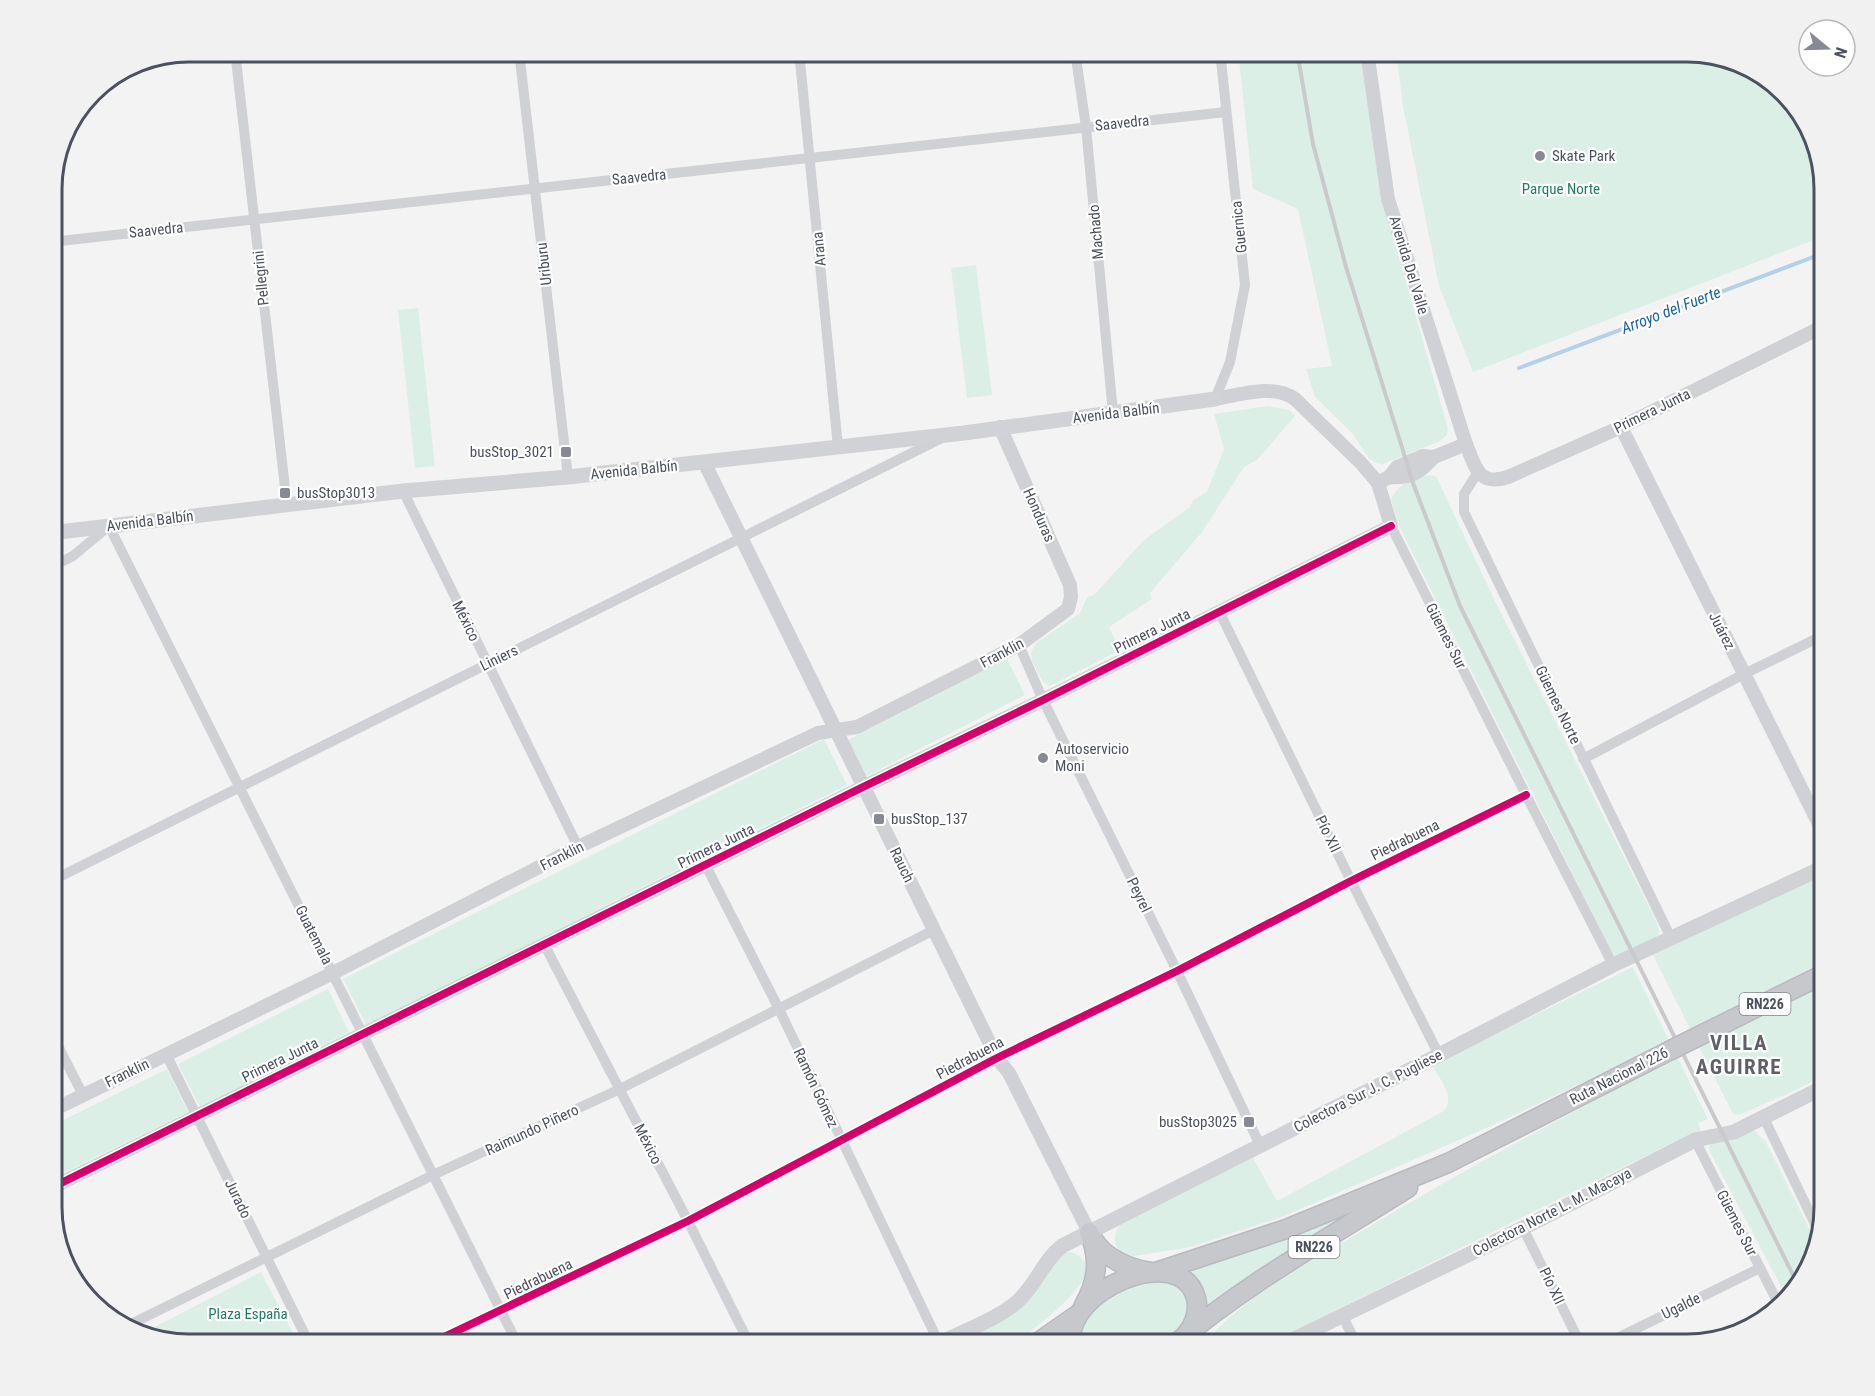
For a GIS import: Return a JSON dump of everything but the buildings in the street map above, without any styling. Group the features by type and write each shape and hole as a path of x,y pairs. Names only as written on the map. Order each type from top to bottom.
{"highway":[{"name":"Ruta Nacional 226","path":"1049,1334 1113,1285 1137,1275 1154,1272 1286,1229 1448,1163 1814,979"},
{"name":"Ruta Nacional 226","path":"1188,1334 1287,1263 1448,1163"},
{"path":"1089,1232 1095,1243 1109,1256 1132,1267 1154,1272"},
{"path":"1072,1334 1079,1312 1094,1285 1097,1262 1089,1232"},
{"name":"Ruta Nacional 226","path":"1154,1272 1171,1274 1184,1281 1196,1296 1196,1316 1185,1334"}],"main road":[{"name":"Avenida Balbín","path":"62,532 403,491 568,477 948,435 1215,399"},
{"name":"Colectora Sur J. C. Pugliese","path":"957,1334 1013,1305 1028,1290 1054,1252 1062,1246 1613,965 1814,872"},
{"name":"Colectora Norte L. M. Macaya","path":"1304,1334 1523,1228 1695,1140 1734,1132 1814,1092"}],"street":[{"name":"Pellegrini","path":"236,62 287,505"},
{"name":"Uriburu","path":"520,62 568,477"},
{"name":"Arana","path":"800,62 838,447"},
{"name":"Machado","path":"1077,62 1086,127 1113,413"},
{"name":"Guernica","path":"1215,399 1230,362 1245,285 1221,62"},
{"name":"Avenida Del Valle","path":"1369,62 1388,199 1466,444 1478,472"},
{"name":"Saavedra","path":"62,241 1226,112"},
{"name":"Primera Junta","path":"1478,472 1487,479 1503,479 1621,427 1814,331"},
{"name":"Güemes Sur","path":"1215,399 1265,391 1288,394 1352,455 1383,480 1391,526 1613,965"},
{"name":"Juárez","path":"1621,427 1814,814"},
{"name":"Honduras","path":"1000,428 1068,579 1071,591 1070,604"},
{"name":"Liniers","path":"62,876 948,435"},
{"path":"1383,480 1402,478 1424,469 1434,457 1466,444"},
{"name":"Rauch","path":"704,462 997,1058 1009,1073 1089,1232"},
{"name":"Güemes Norte","path":"1478,472 1464,494 1464,512 1671,938"},
{"name":"México","path":"403,491 578,847"},
{"path":"62,562 73,556 109,526"},
{"name":"Guatemala","path":"109,526 512,1334"},
{"name":"Primera Junta","path":"62,1183 1220,613 1391,526"},
{"name":"Franklin","path":"62,1106 333,974 578,847 818,733 857,727 1019,645 1063,614 1070,604"},
{"name":"Pío XII","path":"1220,613 1439,1055"},
{"path":"1583,759 1814,640"},
{"name":"Peyrel","path":"1019,645 1043,700 1177,970 1260,1145"},
{"name":"Piedrabuena","path":"451,1334 688,1221 997,1058 1526,795"},
{"name":"Ramón Gómez","path":"706,866 779,1009 932,1334"},
{"name":"Raimundo Piñero","path":"135,1322 433,1175 620,1089 934,930"},
{"name":"México","path":"544,945 744,1334"},
{"path":"62,1054 83,1095"},
{"name":"Jurado","path":"166,1054 305,1334"},
{"path":"1764,1118 1813,1219"},
{"name":"Güemes Sur","path":"1695,1140 1775,1298"},
{"name":"Pío XII","path":"1523,1228 1576,1334"},
{"name":"Ugalde","path":"1625,1334 1760,1268"},
{"path":"1342,1315 1352,1334"}],"green space":[{"path":"1239,62 1363,62 1380,190 1448,429 1447,435 1440,441 1383,464 1376,463 1369,459 1352,433 1315,397 1306,369 1332,366 1298,209 1253,189"},
{"name":"Parque Norte","path":"1397,62 1686,62 1727,68 1764,88 1787,111 1800,132 1811,164 1814,189 1814,240 1473,372 1439,286 1403,106"},
{"path":"976,265 992,395 967,398 951,268"},
{"path":"418,308 435,466 415,468 398,310"},
{"path":"1268,406 1289,410 1295,416 1257,460 1244,467 1202,532 1150,593 1152,599 1109,627 1120,650 1054,684 1049,686 1043,682 1032,661 1031,653 1035,644 1080,613 1087,598 1095,594 1144,540 1190,507 1193,500 1207,492 1224,449 1214,414"},
{"path":"1425,475 1436,476 1494,599 1658,925 1659,934 1653,943 1616,957 1611,951 1398,524 1391,500 1394,494 1405,483"},
{"path":"1007,659 1025,695 865,777 846,741"},
{"path":"824,739 847,785 366,1025 343,979"},
{"path":"1814,876 1814,966 1702,1025 1710,1040 1814,989 1814,1081 1739,1115 1733,1114 1653,955"},
{"path":"1633,967 1708,1119 1698,1123 1701,1131 1696,1134 1690,1134 1288,1334 1213,1334 1234,1313 1291,1273 1470,1169 1673,1059 1666,1043 1491,1126 1282,1217 1191,1247 1128,1257 1117,1248 1115,1234 1120,1225 1253,1158 1277,1201 1444,1111 1447,1106 1447,1094 1432,1065"},
{"path":"328,989 349,1032 200,1107 178,1064"},
{"path":"167,1069 188,1112 62,1174 62,1121"},
{"path":"1747,1131 1755,1131 1766,1142 1811,1232 1804,1256 1783,1290 1710,1152 1709,1146 1712,1142"},
{"path":"1377,1200 1205,1315 1200,1288 1193,1278 1181,1268"},
{"path":"1066,1251 1078,1256 1087,1266 1085,1276 1070,1297 1028,1334 965,1334 1037,1285"},
{"name":"Plaza España","path":"261,1272 293,1334 189,1334 151,1329"},
{"path":"1158,1280 1179,1286 1189,1304 1183,1324 1176,1334 1080,1334 1082,1325 1094,1308 1112,1295 1134,1285"}],"waterway":[{"name":"Arroyo del Fuerte","path":"1519,368 1814,257"}],"railway":[{"path":"1299,62 1313,144 1346,267 1413,483 1460,606 1793,1275"}],"cycle path":[{"path":"62,1183 1043,700 1391,526"},
{"path":"450,1334 688,1221 997,1058 1177,971 1351,881 1526,795"}],"place":[{"name":"Skate Park","path":"1540,156"},
{"name":"busStop_3021","path":"566,452"},
{"name":"busStop3013","path":"285,493"},
{"name":"Autoservicio Moni","path":"1043,758"},
{"name":"busStop_137","path":"879,819"},
{"name":"busStop3025","path":"1249,1122"}],"district":[{"name":"VILLA AGUIRRE","path":"1739,1055"}]}
